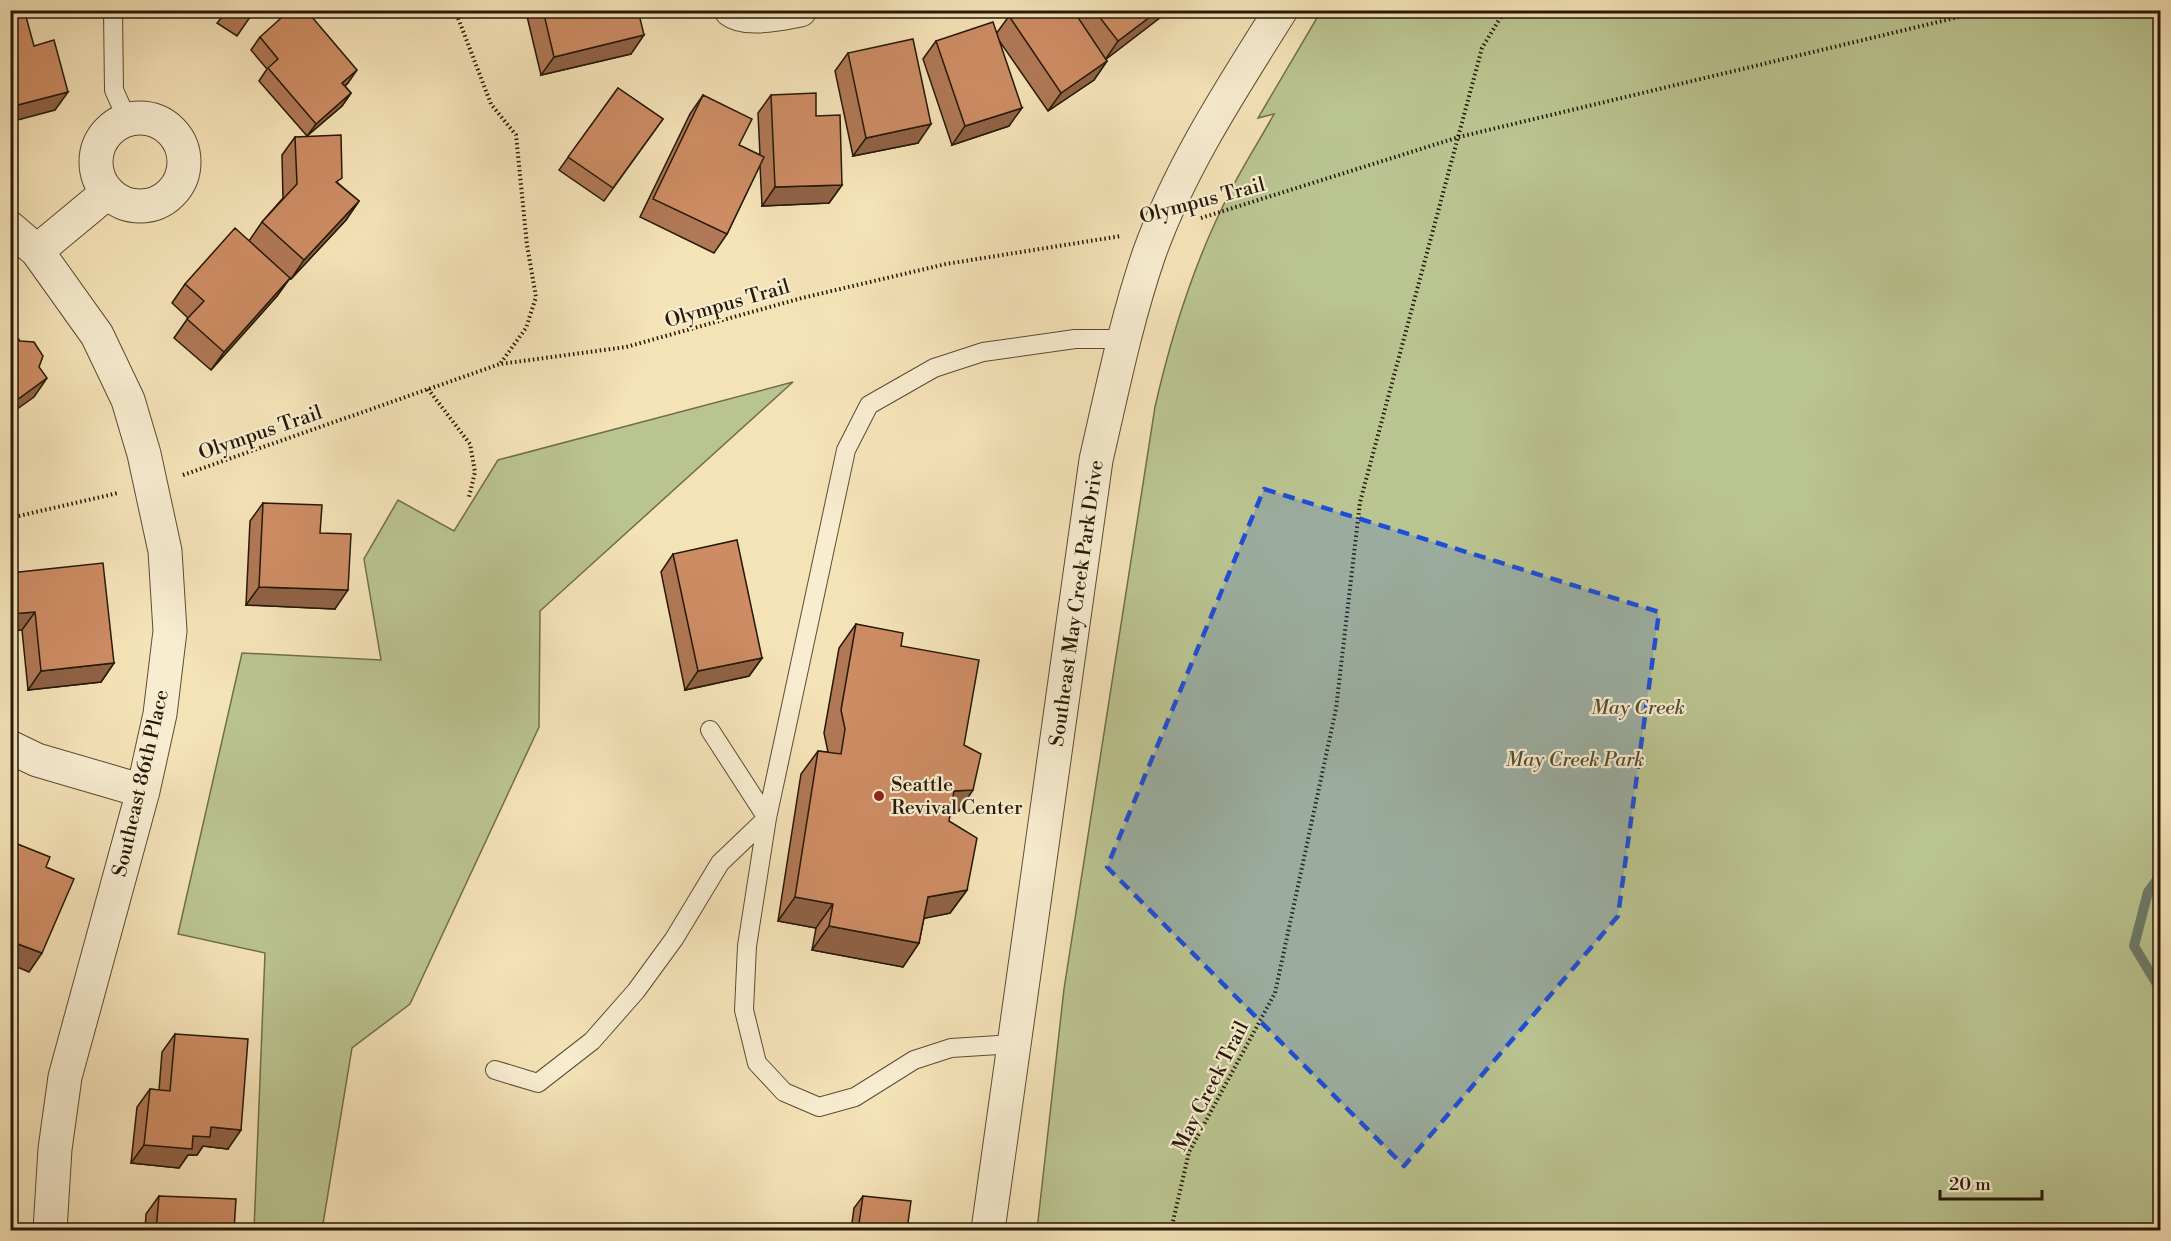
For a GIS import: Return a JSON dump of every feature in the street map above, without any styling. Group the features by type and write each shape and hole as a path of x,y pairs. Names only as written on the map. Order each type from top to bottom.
{"street":[{"path":"733,12 762,16 800,10"},
{"name":"Southeast May Creek Park Drive","path":"988,1230 1096,460 1123,339 1149,253 1175,191 1221,105 1281,10"},
{"path":"141,117 155,120 168,127 178,138 183,152 184,166 181,180 167,197 148,206 133,206 120,201 108,192 100,180 96,165 97,150 104,137 114,126 127,119 141,117"},
{"path":"37,251 108,192"},
{"name":"Southeast 86th Place","path":"10,228 37,251 98,335 128,400 144,454 165,551 170,632 160,714 143,791 65,1077 55,1149 50,1230"},
{"path":"10,747 37,760 143,791"}],"lane":[{"path":"113,10 114,90 127,119"},
{"path":"1014,1044 951,1048 914,1059 855,1097 819,1107 784,1092 757,1062 744,1010 747,946 767,818 846,450 869,405 934,368 983,352 1075,339 1123,339"},
{"path":"710,730 767,818"},
{"path":"495,1070 538,1083 592,1041 636,991 674,939 720,863 767,818"}],"path":[{"path":"455,10 491,104 516,135 527,244 536,297 526,328 500,364"},
{"name":"May Creek Trail","path":"1171,1230 1189,1152 1275,993 1336,709 1360,502 1482,48 1505,10"},
{"name":"Olympus Trail","path":"10,518 151,486 500,364 626,346 802,297 946,264 1159,230 1237,208 1459,137 1988,10"},
{"path":"428,389 470,444 475,472 469,497"}],"highlighted area":[{"path":"1264,489 1659,612 1618,916 1404,1166 1107,867"}],"green space":[{"name":"May Creek Park","path":"1321,11 2160,11 2160,1230 1037,1230 1064,989 1155,407 1177,324 1206,242 1236,180 1274,114 1258,118"},
{"path":"793,382 540,611 539,727 410,1004 352,1048 322,1230 254,1230 265,953 178,934 242,653 381,660 364,559 398,500 454,531 498,460"}],"building":[{"path":"239,10 255,10 250,18"},
{"path":"290,10 306,10 357,70 342,83 351,93 316,124 268,68 278,59 260,37"},
{"path":"543,10 638,10 644,35 554,57"},
{"path":"1017,10 1073,10 1107,61 1061,93 1009,16"},
{"path":"1094,10 1159,10 1118,41"},
{"path":"25,13 34,46 54,40 68,92 10,107 10,17"},
{"path":"993,22 1022,108 965,126 936,41"},
{"path":"913,39 931,124 866,138 848,53"},
{"path":"618,88 663,119 613,188 568,157"},
{"path":"816,93 816,116 840,115 842,185 775,187 771,95"},
{"path":"703,95 752,119 739,145 764,157 727,234 653,199"},
{"path":"341,135 342,178 336,182 359,201 304,260 262,222 297,184 295,137"},
{"path":"235,228 290,278 224,352 187,319 204,301 185,284"},
{"path":"10,328 20,341 34,342 43,356 39,367 47,378 10,405"},
{"path":"263,503 322,505 320,533 351,534 348,590 259,587"},
{"path":"737,540 762,658 698,671 673,554"},
{"path":"103,563 114,663 41,671 35,612 10,614 10,573"},
{"name":"Seattle Revival Center","path":"856,624 903,633 901,646 979,660 964,745 981,754 973,790 954,791 949,821 977,838 967,890 928,897 919,943 829,926 833,904 795,897 818,751 841,754 845,729 841,710"},
{"path":"10,841 50,857 46,867 74,879 42,953 10,941"},
{"path":"175,1034 248,1039 241,1130 211,1127 210,1137 193,1136 192,1149 144,1145 150,1089 170,1091"},
{"path":"159,1196 236,1199 234,1230 156,1230"},
{"path":"863,1196 911,1201 907,1230 858,1230"}],"waterway":[{"name":"May Creek","path":"2160,876 2148,892 2134,946 2160,989"}],"place":[{"name":"Seattle Revival Center","path":"879,796"}]}
